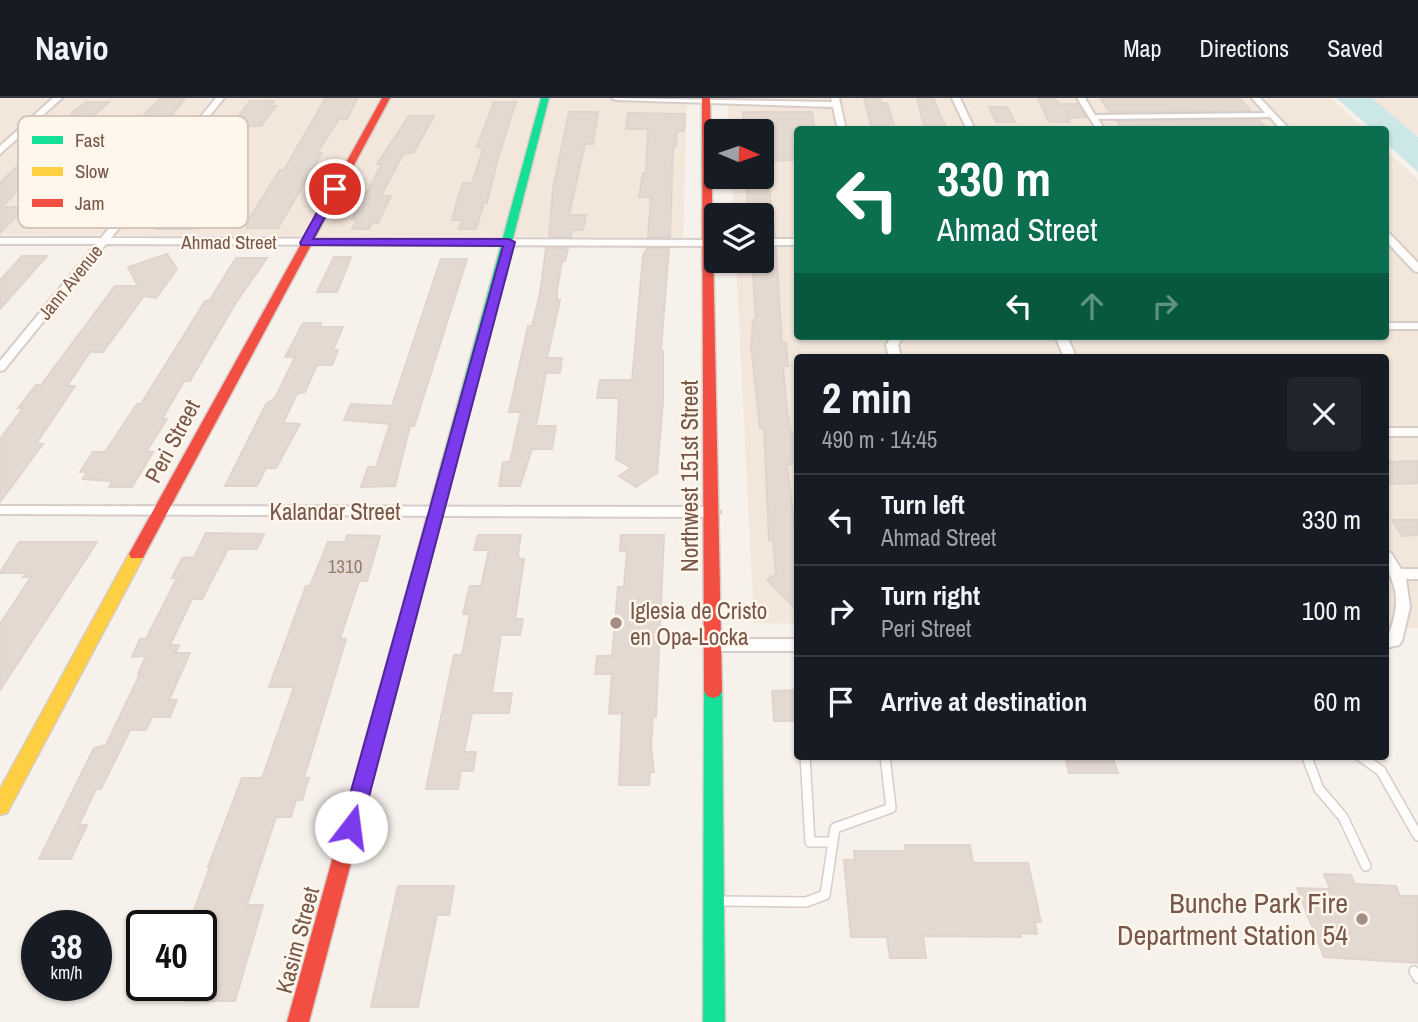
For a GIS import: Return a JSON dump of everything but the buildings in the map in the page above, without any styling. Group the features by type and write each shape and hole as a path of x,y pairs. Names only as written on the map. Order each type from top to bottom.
{"street":[{"path":"38,116 58,98"},
{"name":"Jann Avenue","path":"205,116 220,98"},
{"name":"Peri Street","path":"0,807 386,98"},
{"name":"Kasim Street","path":"298,1022 509,242 545,98"},
{"path":"615,98 836,101 841,126"},
{"path":"956,98 969,126"},
{"path":"1080,98 1099,126"},
{"path":"1256,98 1282,126"},
{"name":"Northwest 151st Street","path":"706,100 711,203"},
{"path":"1093,117 1272,115"},
{"path":"0,151 18,135"},
{"name":"Jann Avenue","path":"0,368 114,228"},
{"path":"1389,241 1418,269"},
{"name":"Ahmad Street","path":"0,242 704,243"},
{"path":"774,242 794,242"},
{"name":"Northwest 151st Street","path":"713,273 714,1022"},
{"path":"1389,326 1418,326"},
{"path":"1389,432 1418,432"},
{"name":"Kalandar Street","path":"0,510 713,512"},
{"path":"1389,560 1398,574 1405,612 1390,641"},
{"path":"1398,574 1418,573"},
{"path":"713,645 794,645"}],"lane":[{"path":"805,760 810,842 833,842"},
{"path":"714,901 806,902 825,895 835,828 891,808 885,760"},
{"path":"1308,760 1319,789 1343,817 1366,866"},
{"path":"1366,760 1381,771 1418,836"}],"shaded area":[{"path":"0,98 687,98 683,237 0,235"},
{"path":"728,98 1331,98 1361,126 794,126 794,340 1389,340 1389,153 1418,180 1418,628 1389,628 1389,354 794,354 794,624 754,623 737,273 774,273 774,203 733,203 733,189 774,189 774,119 729,119"},
{"path":"1372,98 1418,98 1418,137 1385,109"}],"water":[{"path":"1336,98 1372,98 1418,137 1418,172 1389,146 1389,126 1369,126"}],"traffic: fast":[{"path":"409,612 545,98"},
{"path":"713,691 714,1022"}],"traffic: slow":[{"path":"0,807 137,554"}],"traffic: jam":[{"path":"137,554 386,98"},
{"path":"706,98 713,691"},
{"path":"298,1022 409,612"}],"place":[{"name":"Iglesia de Cristo en Opa-Locka","path":"616,623"},
{"name":"Bunche Park Fire Department Station 54","path":"1362,919"}],"route":[{"path":"335,189 305,243 509,242 351,827"}]}
